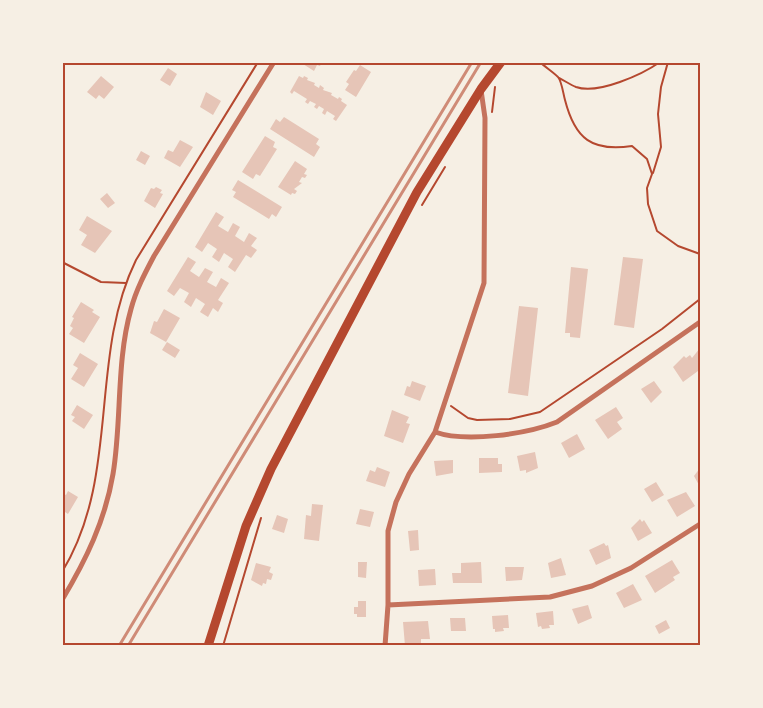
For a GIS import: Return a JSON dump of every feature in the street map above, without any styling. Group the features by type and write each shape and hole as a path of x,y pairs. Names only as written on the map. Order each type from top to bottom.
{"main road":[{"path":"208,646 246,526 271,469 417,192 481,89 501,62"}],"street":[{"path":"62,600 90,552 108,499 113,472 124,344 138,289 154,256 274,62"},
{"path":"385,646 388,605 388,531 396,502 409,474 435,432 484,283 485,118 481,89"},
{"path":"435,432 457,436 500,435 543,427 557,422 700,322"},
{"path":"388,605 550,596 592,586 630,568 700,524"}],"path":[{"path":"62,572 83,530 91,504 100,462 113,330 126,282 136,260 258,62"},
{"path":"540,62 559,78 578,88 611,85 660,62"},
{"path":"668,62 661,87 658,114 661,147 647,188 648,204 657,230 678,246 700,254"},
{"path":"559,78 568,113 581,137 594,145 614,148 632,146 647,159 652,174"},
{"path":"485,118 493,111 496,84"},
{"path":"418,212 447,164"},
{"path":"62,262 101,282 126,282"},
{"path":"445,403 468,418 477,420 510,419 540,412 662,329 700,299"},
{"path":"223,646 261,518"}],"building":[{"path":"304,62 322,62 320,66 317,65 314,71 303,64"},
{"path":"360,65 371,72 356,97 345,90 349,84 346,82"},
{"path":"168,68 177,74 170,86 160,80"},
{"path":"101,76 114,87 104,99 99,95 96,99 87,92"},
{"path":"299,76 308,78 307,80 315,83 314,85 319,88 320,85 324,88 323,90 332,93 331,95 338,99 339,97 347,105 336,121 333,119 335,116 327,111 325,115 322,113 324,109 319,106 317,109 314,107 316,104 310,101 308,104 305,102 307,99 294,91 292,94 290,92"},
{"path":"206,92 221,101 213,115 200,107"},
{"path":"284,117 319,139 316,144 320,147 314,157 270,129 276,119 280,122"},
{"path":"265,136 275,142 273,147 277,149 260,176 256,174 253,179 242,172"},
{"path":"180,140 193,147 180,167 164,158 168,150 173,152"},
{"path":"141,151 150,156 145,165 136,160"},
{"path":"295,161 307,169 304,174 307,175 305,178 302,177 299,182 302,183 294,189 297,191 295,194 292,193 291,195 278,187"},
{"path":"238,180 282,207 276,217 272,214 269,219 233,197 236,192 232,190"},
{"path":"156,187 162,190 160,193 163,194 155,208 144,201 151,188 154,189"},
{"path":"107,193 115,203 108,208 100,199"},
{"path":"216,212 224,217 218,226 228,232 233,223 240,227 235,236 244,242 249,233 257,238 251,246 257,250 251,258 246,255 235,272 228,267 233,259 224,253 219,262 212,257 217,249 208,243 202,252 195,247"},
{"path":"87,216 112,231 95,253 81,245 87,235 79,230"},
{"path":"188,257 196,262 190,271 199,277 205,268 213,272 207,282 216,287 221,278 229,283 218,300 223,303 218,312 213,308 208,317 200,312 205,304 196,298 191,307 184,302 189,293 180,288 174,296 167,291"},
{"path":"623,257 643,259 634,328 614,325"},
{"path":"571,267 588,269 580,338 570,337 570,333 565,333"},
{"path":"81,302 94,310 92,312 100,317 84,343 69,334 73,328 70,326 74,318 72,317"},
{"path":"519,306 538,308 528,396 508,393"},
{"path":"164,309 180,318 166,342 150,333 154,321 157,322"},
{"path":"167,342 180,350 175,358 162,350"},
{"path":"700,348 700,374 698,371 683,382 673,367 684,356 686,358 690,355 692,358"},
{"path":"80,353 98,364 84,387 71,379 78,368 73,365"},
{"path":"412,381 426,386 420,401 404,395 407,386 410,387"},
{"path":"654,381 662,392 651,403 641,389"},
{"path":"77,405 93,415 84,429 72,421 75,417 71,415"},
{"path":"616,407 623,418 617,422 622,429 608,439 595,420"},
{"path":"392,410 409,417 406,423 410,424 403,443 384,436"},
{"path":"577,434 585,449 569,458 561,443"},
{"path":"535,452 538,468 526,473 526,470 520,471 517,456"},
{"path":"479,458 498,458 498,464 502,464 502,472 479,473"},
{"path":"453,460 453,473 436,476 434,461"},
{"path":"377,467 390,472 385,487 366,481 370,470 375,472"},
{"path":"700,468 700,487 694,476"},
{"path":"656,482 664,495 652,502 644,489"},
{"path":"68,491 78,497 68,514 62,510 62,493 66,495"},
{"path":"686,492 695,506 677,517 667,500"},
{"path":"312,504 323,505 319,541 304,539 306,515 311,516"},
{"path":"360,509 374,512 370,527 356,524"},
{"path":"277,515 288,519 284,533 272,529"},
{"path":"640,519 642,522 644,520 652,533 638,541 631,528"},
{"path":"418,530 419,550 410,551 408,531"},
{"path":"604,543 606,546 608,545 611,558 596,565 589,550"},
{"path":"561,558 566,575 551,578 548,563"},
{"path":"672,560 680,573 673,577 675,580 655,593 645,576"},
{"path":"358,562 367,562 366,578 358,577"},
{"path":"481,562 482,583 453,583 452,573 461,573 461,563"},
{"path":"256,563 271,567 269,572 273,574 271,580 267,579 266,584 263,583 262,586 251,580"},
{"path":"505,567 524,567 522,580 506,581"},
{"path":"435,569 436,585 419,586 418,570"},
{"path":"633,584 642,600 624,608 616,593"},
{"path":"358,601 366,601 366,617 357,617 357,614 354,614 354,607 358,607"},
{"path":"588,605 592,618 578,624 572,609"},
{"path":"553,611 554,625 549,625 550,628 542,629 541,626 538,627 536,613"},
{"path":"508,615 509,628 503,628 504,631 495,632 492,616"},
{"path":"450,618 465,618 466,631 451,631"},
{"path":"666,620 670,628 659,634 655,626"},
{"path":"428,621 430,639 421,639 421,646 405,646 403,622"}],"railway":[{"path":"119,646 472,62"},
{"path":"128,646 481,62"}]}
